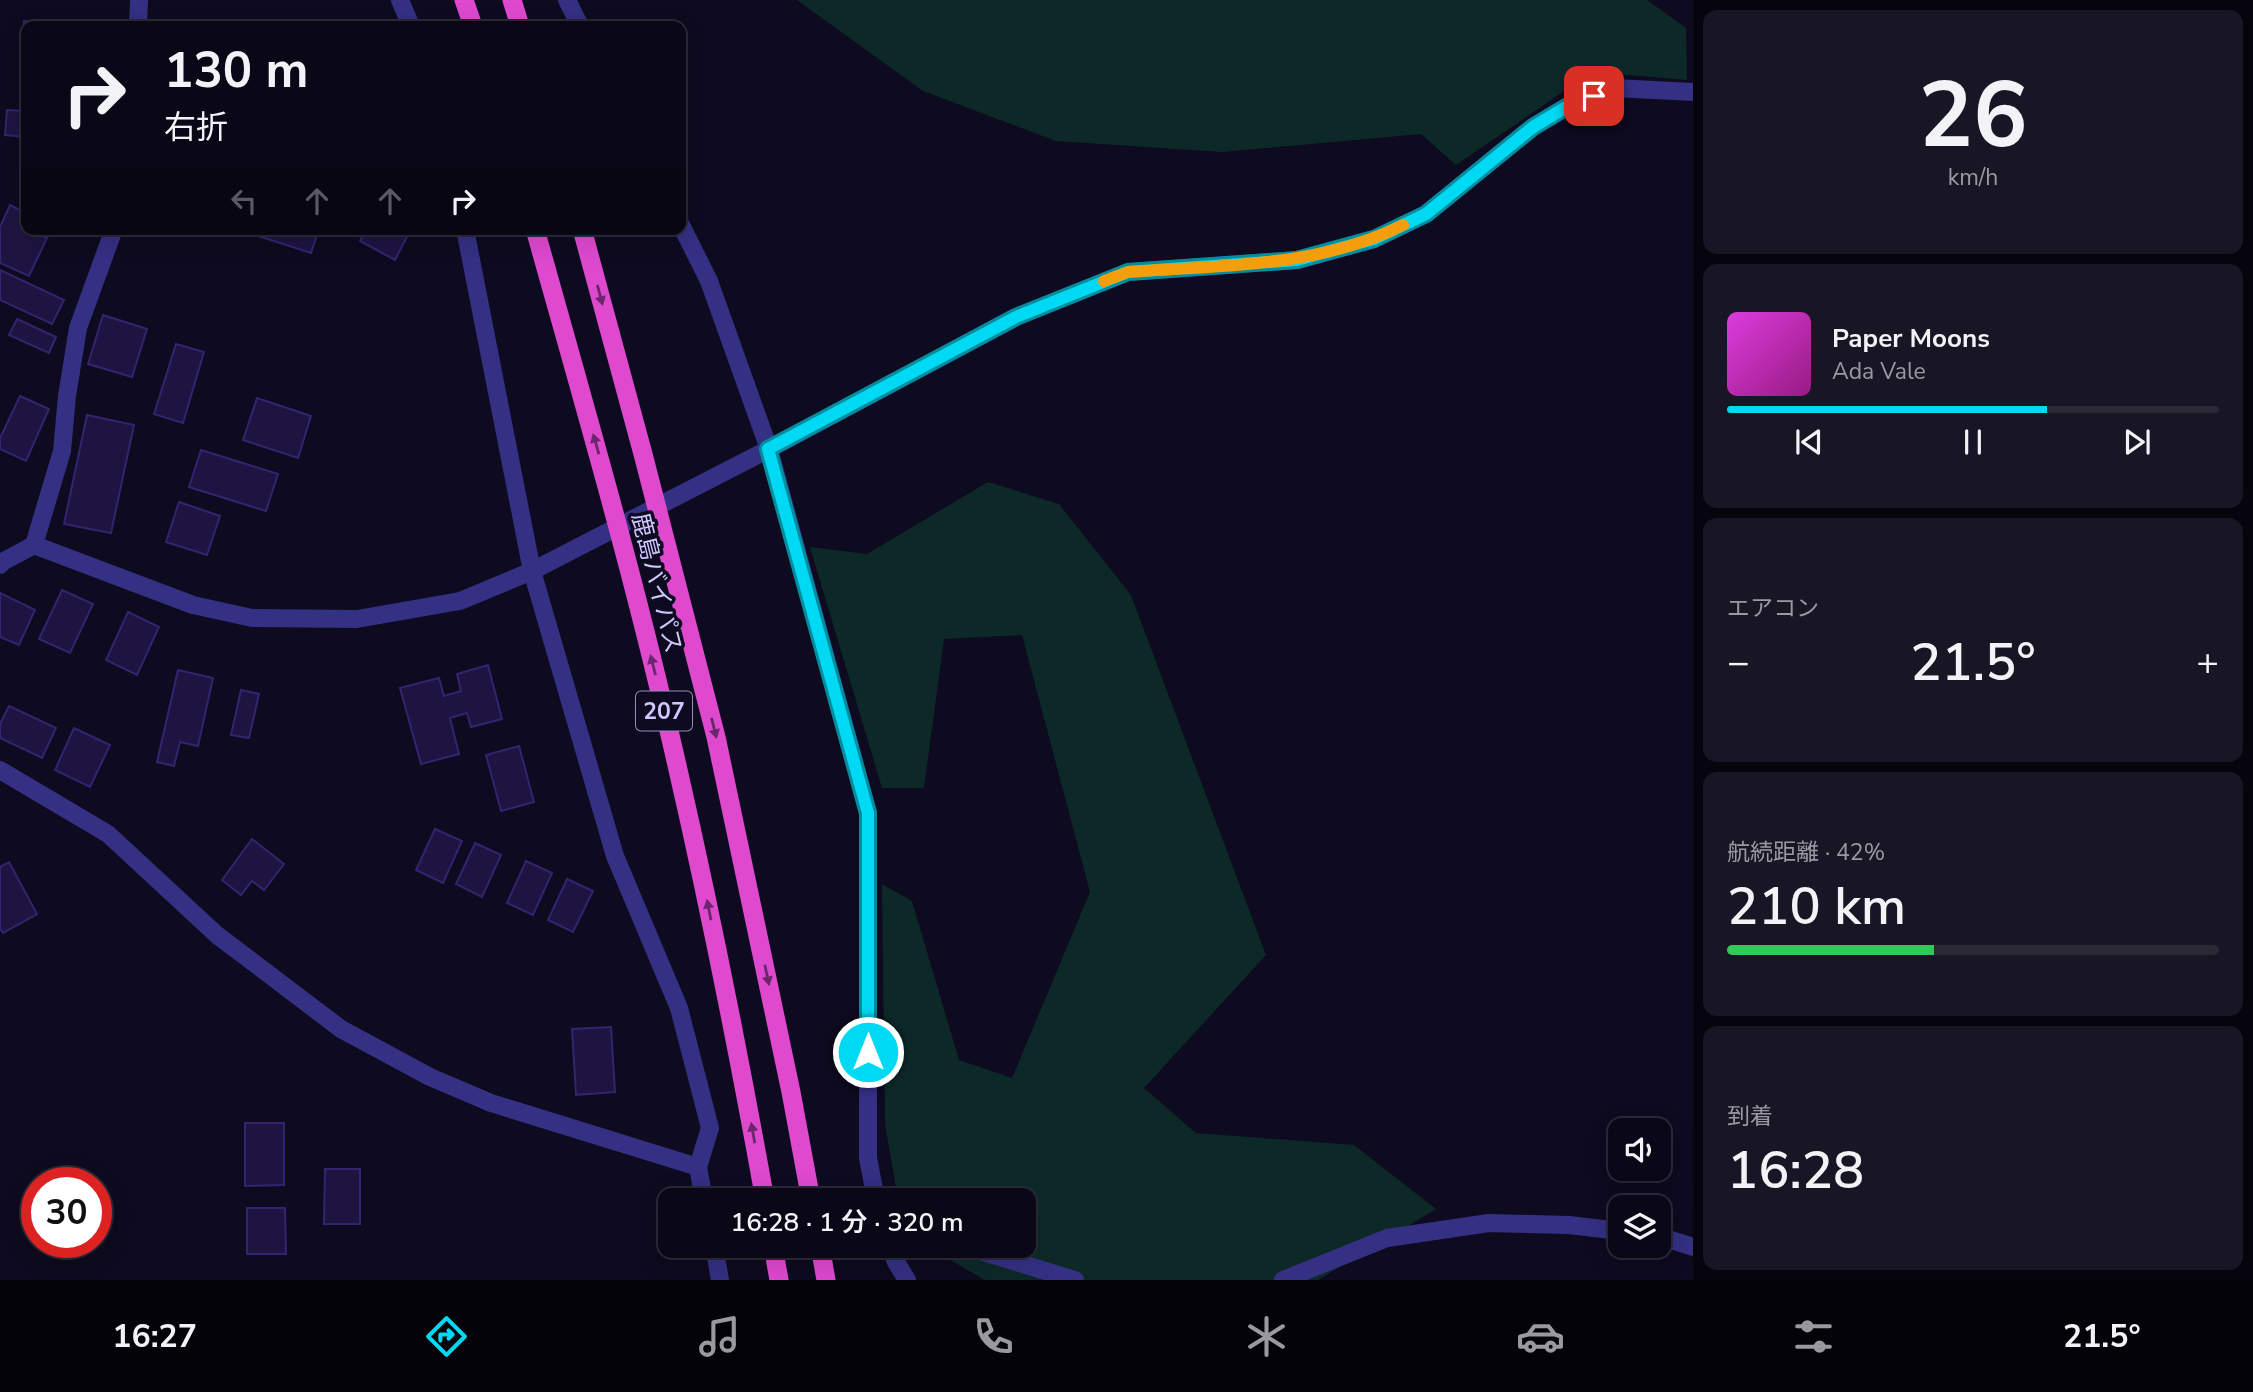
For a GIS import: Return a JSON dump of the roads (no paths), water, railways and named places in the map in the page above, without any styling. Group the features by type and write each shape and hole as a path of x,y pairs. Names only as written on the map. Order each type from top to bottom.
{"highway":[{"path":"464,0 471,21"},
{"path":"512,0 518,21"},
{"name":"鹿島バイパス","path":"537,235 609,492 670,732 705,889 763,1188"},
{"name":"鹿島バイパス","path":"584,235 716,737 792,1092 809,1188"},
{"path":"775,1258 779,1280"},
{"path":"822,1258 826,1280"}],"street":[{"path":"138,21 139,0"},
{"path":"400,0 409,21"},
{"path":"567,0 578,21"},
{"path":"34,545 193,604 252,618 357,620 460,601 554,560 1016,317 1128,272 1297,260 1374,239 1426,214 1533,127 1573,103 1615,89 1693,92"},
{"path":"0,565 34,545 62,451 67,396 78,328 112,235"},
{"path":"466,235 532,571 615,856 679,1008 710,1128 698,1167 702,1188"},
{"path":"686,235 709,281 768,449 868,813 868,1158 874,1188"},
{"path":"0,770 108,834 216,935 341,1029 430,1077 491,1103 698,1167"},
{"path":"1283,1280 1387,1238 1412,1234 1489,1223 1569,1224 1608,1229"},
{"path":"1671,1240 1693,1247"},
{"path":"715,1258 720,1280"},
{"path":"896,1258 907,1280"},
{"path":"1003,1258 1075,1280"}]}
